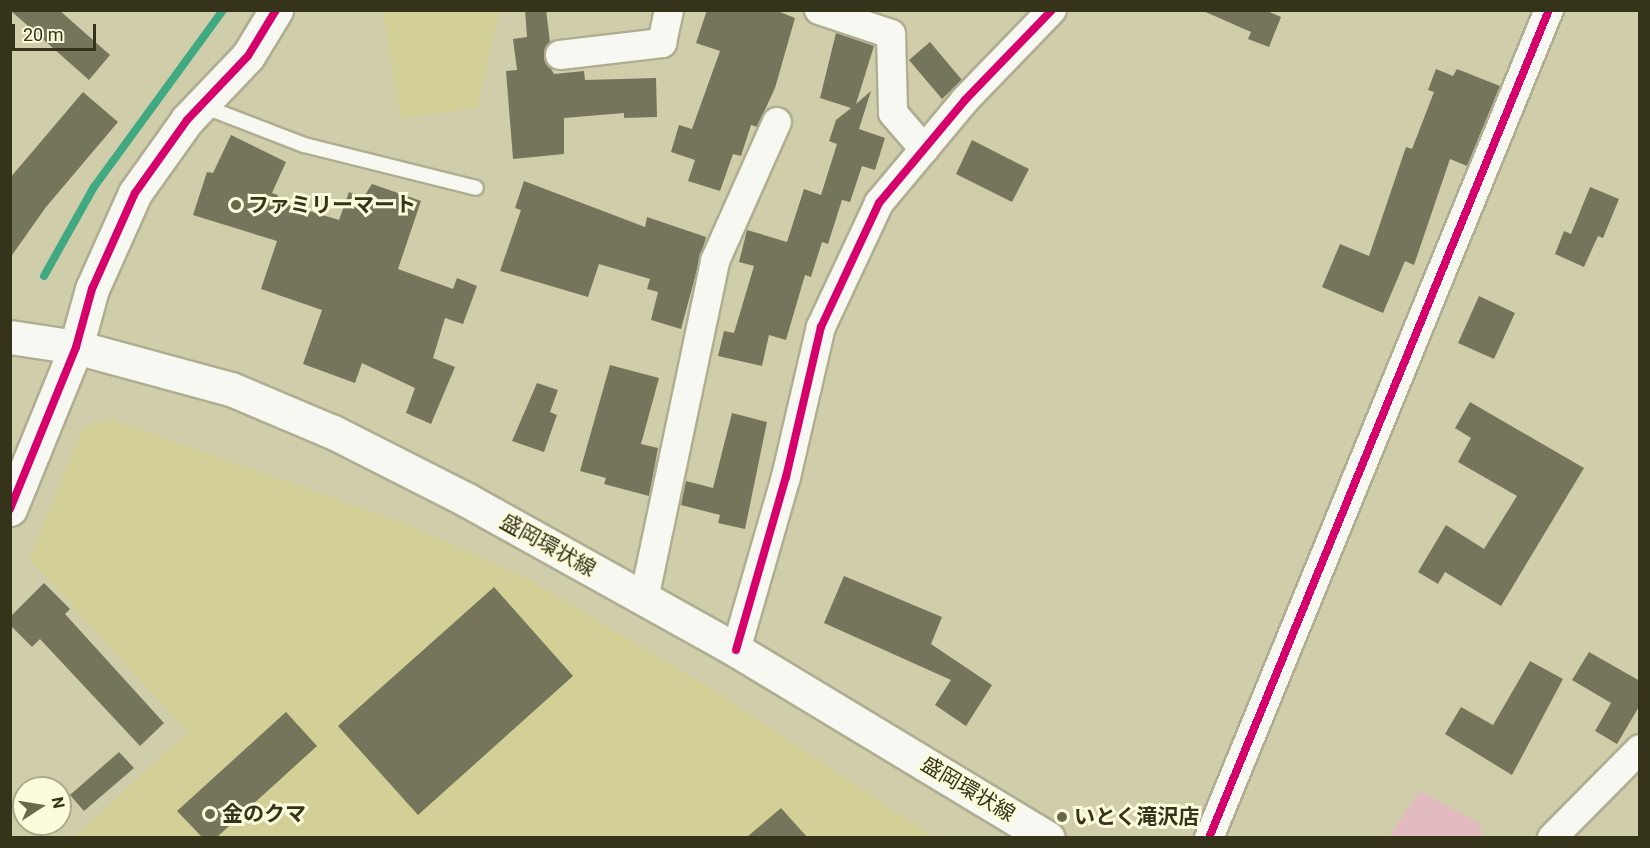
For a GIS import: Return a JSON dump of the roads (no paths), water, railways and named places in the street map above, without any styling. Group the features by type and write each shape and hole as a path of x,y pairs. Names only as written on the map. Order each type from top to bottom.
{"main road":[{"path":"10,509 76,347 92,289 135,193 201,105 248,56 276,10"},
{"name":"盛岡環状線","path":"10,337 76,347 231,389 333,432 736,650 1048,837"}],"street":[{"path":"560,55 662,43 669,10"},
{"path":"819,10 891,34 893,113 924,149"},
{"path":"736,650 786,477 821,327 879,203 924,149 1053,10"},
{"path":"1209,837 1549,10"},
{"path":"644,599 715,261 777,122"},
{"path":"1552,837 1640,749"}],"lane":[{"path":"201,105 304,145 476,188"}],"waterway":[{"path":"44,276 94,187 223,10"}],"place":[{"name":"ファミリーマート","path":"236,205"},
{"name":"金のクマ","path":"210,814"},
{"name":"いとく滝沢店","path":"1062,817"}]}
